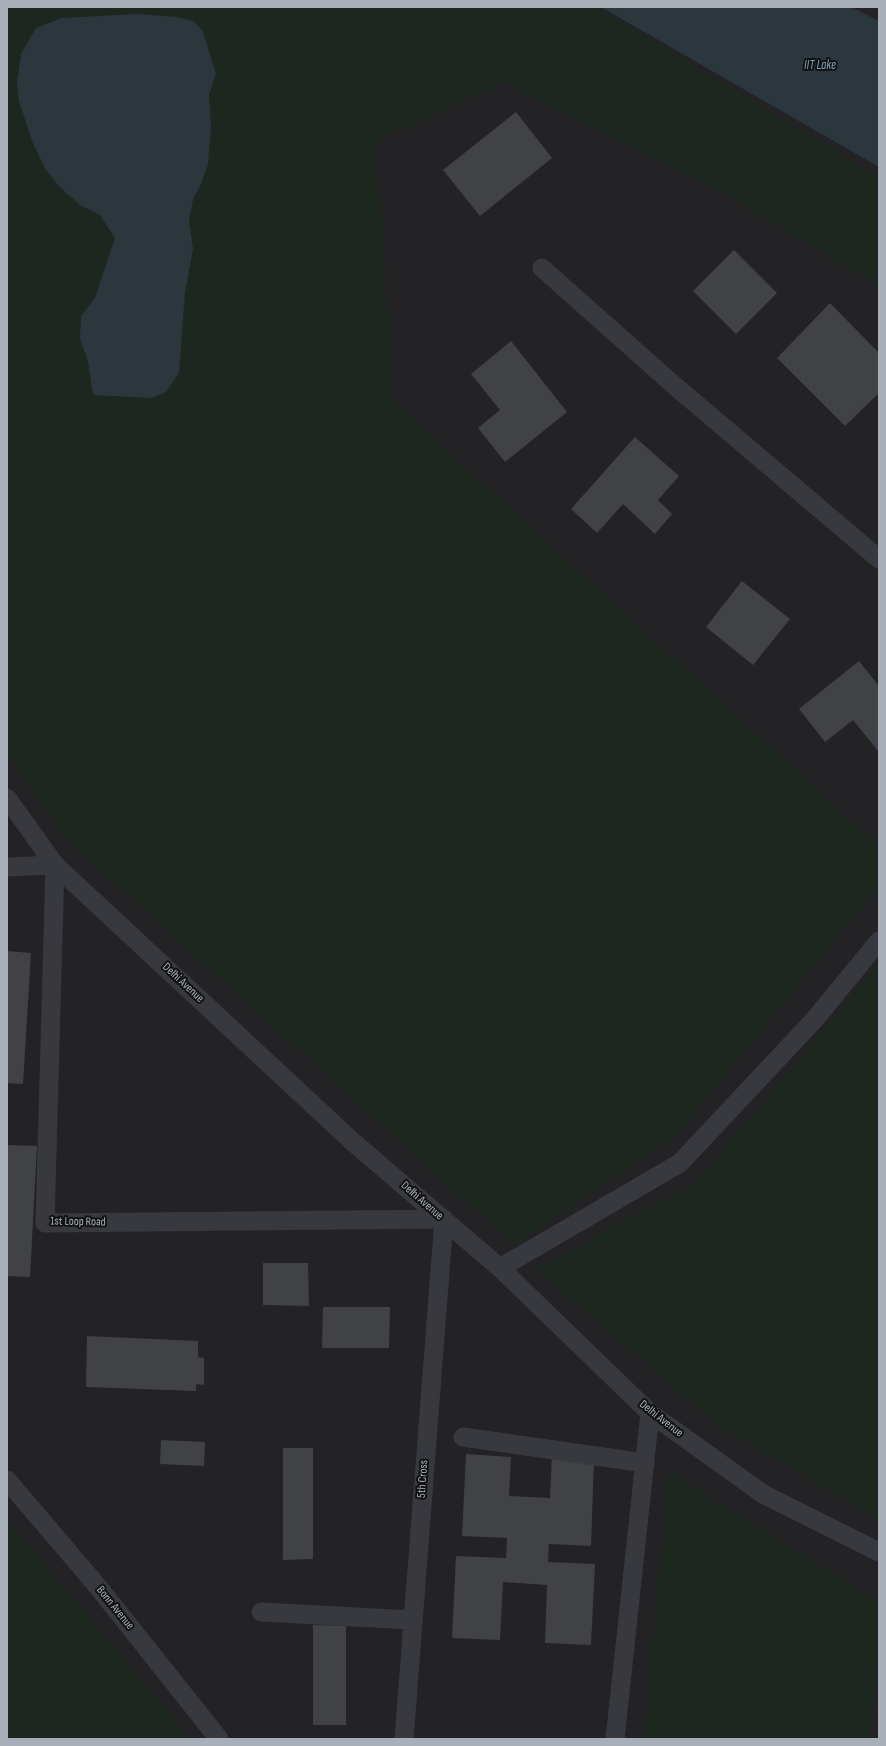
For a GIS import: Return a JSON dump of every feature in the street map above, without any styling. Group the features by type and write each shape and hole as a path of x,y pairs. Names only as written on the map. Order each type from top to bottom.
{"lane":[{"path":"542,268 675,386 879,559"},
{"name":"Delhi Avenue","path":"7,798 55,865 353,1142 500,1268 650,1412 763,1494 879,1552"},
{"path":"7,867 55,865"},
{"name":"1st Loop Road","path":"55,865 46,1223 444,1219"},
{"path":"500,1268 680,1163 815,1019 879,940"},
{"name":"5th Cross","path":"404,1739 444,1219"},
{"path":"615,1739 650,1412"},
{"path":"464,1437 645,1463"},
{"name":"Bonn Avenue","path":"7,1480 99,1588 219,1739"},
{"path":"261,1612 412,1620"}],"shaded area":[{"path":"7,7 879,7 879,1739 7,1739"},
{"path":"7,7 598,7 879,178 879,286 733,199 505,82 376,141 394,402 879,846 879,886 676,1136 514,1245 68,841 7,755"},
{"path":"879,964 879,1519 719,1426 536,1269 696,1182"},
{"path":"669,1472 879,1602 879,1649 869,1739 643,1739"},
{"path":"7,1519 191,1739 7,1739"}],"water":[{"name":"IIT Lake","path":"601,7 851,7 879,21 879,167"},
{"path":"137,14 175,17 194,21 203,32 216,74 209,94 211,126 208,164 201,184 193,199 189,220 193,249 185,292 179,373 166,392 152,398 93,395 88,361 80,339 81,316 95,298 115,238 100,215 80,205 59,186 46,170 32,141 19,101 17,84 21,54 36,28 62,18"}],"building":[{"path":"516,112 552,158 480,216 443,170"},
{"path":"734,250 777,293 736,334 693,291"},
{"path":"830,303 879,353 879,393 845,426 777,358"},
{"path":"511,341 567,412 505,462 478,428 500,410 471,374"},
{"path":"635,437 679,476 658,500 672,514 655,534 623,504 597,533 571,509"},
{"path":"742,581 790,619 753,665 706,627"},
{"path":"859,661 879,686 879,752 853,720 825,742 799,709"},
{"path":"7,951 31,953 23,1084 7,1083"},
{"path":"7,1145 37,1146 30,1277 7,1276"},
{"path":"263,1263 308,1263 309,1306 263,1305"},
{"path":"323,1307 390,1307 389,1348 322,1348"},
{"path":"87,1336 198,1341 198,1357 204,1358 204,1385 196,1384 196,1391 86,1387"},
{"path":"161,1440 205,1442 204,1466 160,1464"},
{"path":"283,1448 313,1448 313,1559 283,1560"},
{"path":"466,1454 511,1457 509,1496 550,1498 552,1455 594,1460 591,1546 549,1544 548,1562 595,1564 591,1645 545,1643 547,1585 503,1582 500,1640 452,1638 456,1556 506,1558 507,1538 462,1536"},
{"path":"313,1625 346,1626 346,1725 313,1725"}]}
